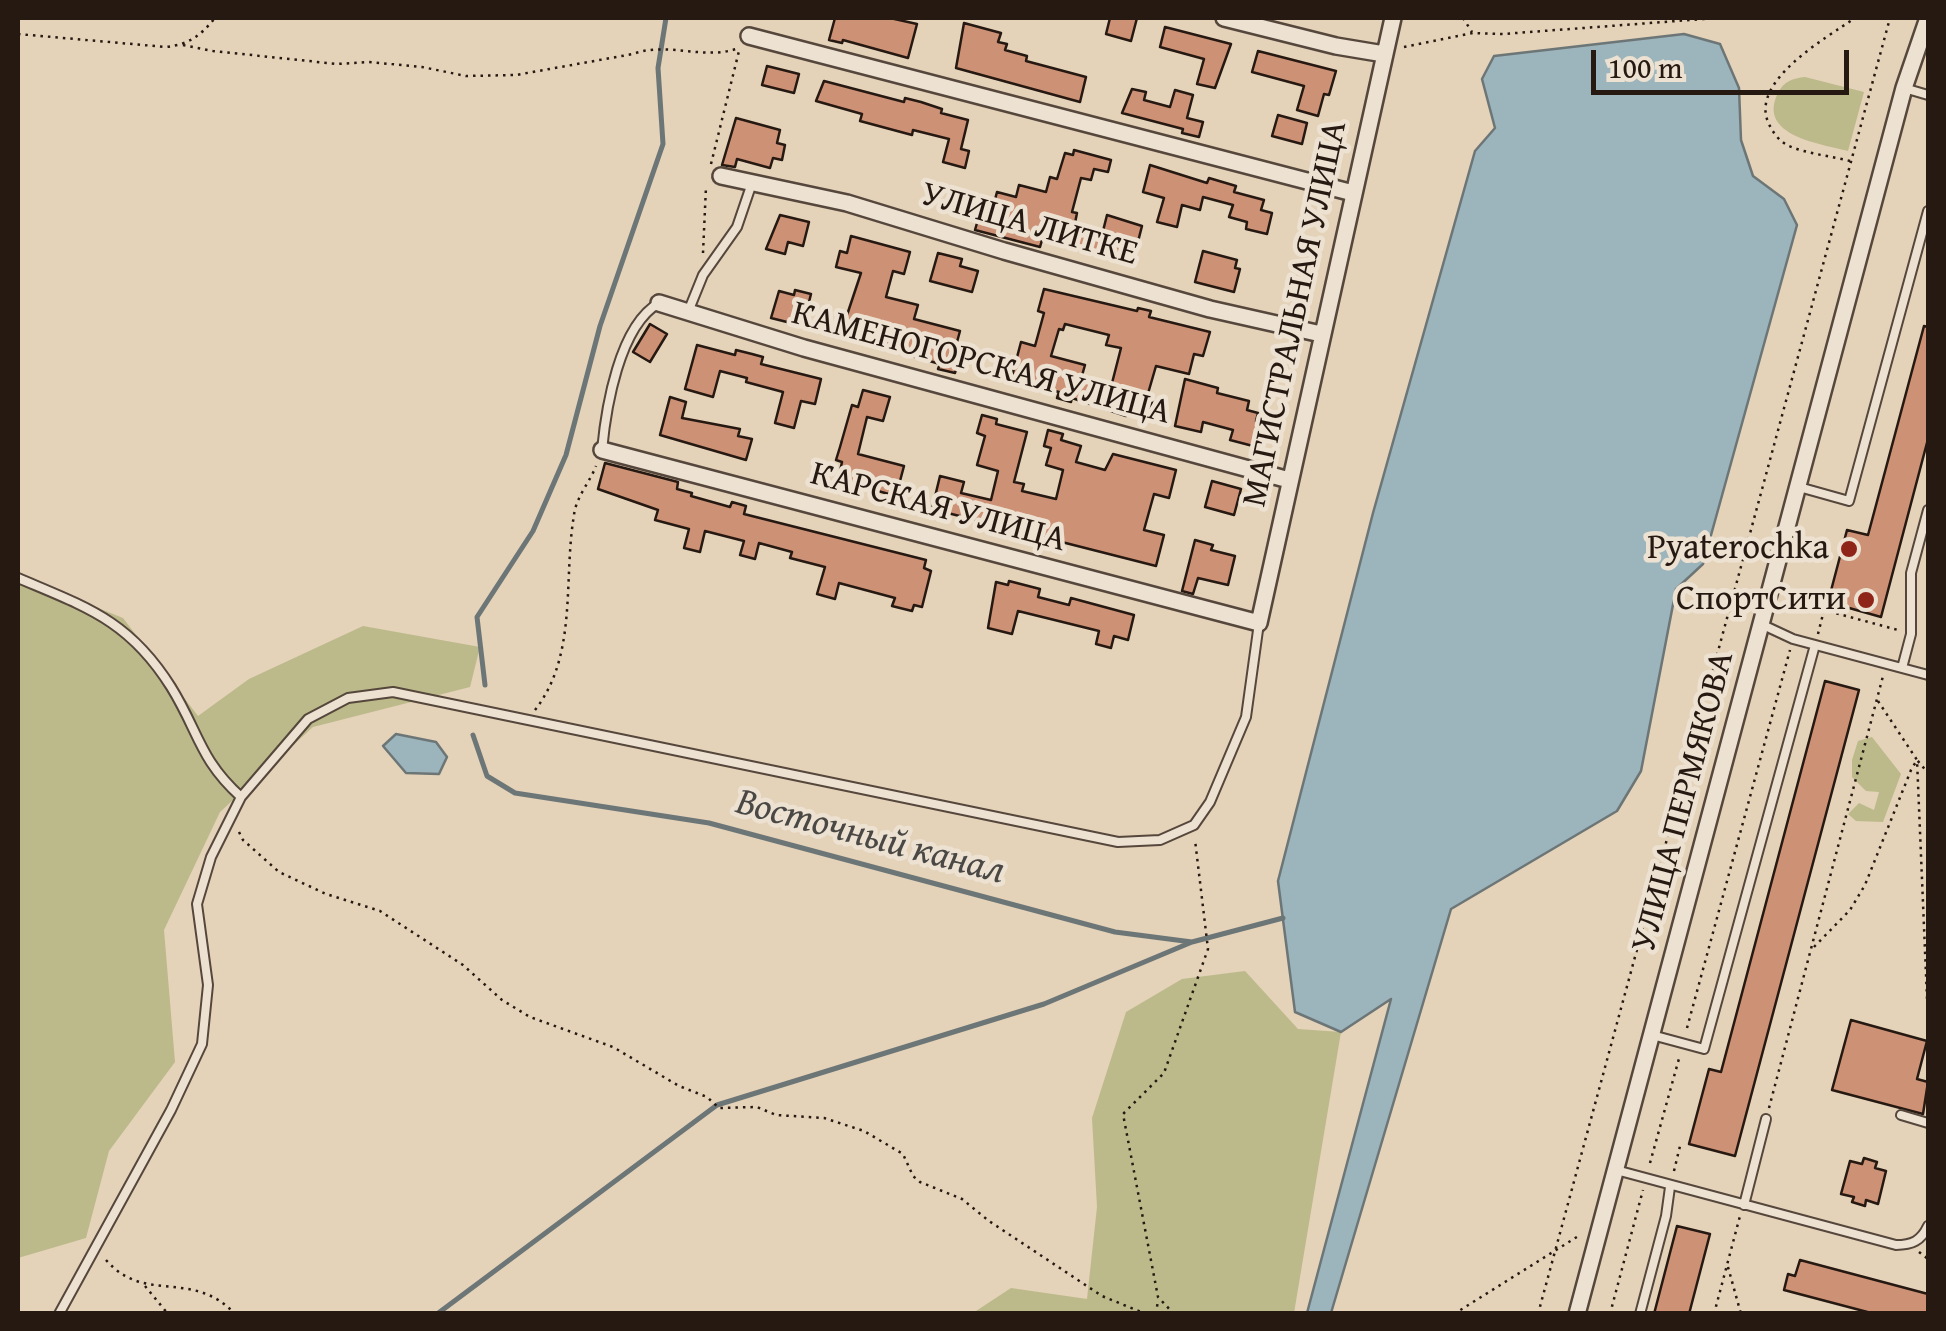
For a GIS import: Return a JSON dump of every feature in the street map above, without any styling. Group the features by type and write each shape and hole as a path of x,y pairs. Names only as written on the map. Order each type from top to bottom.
{"street":[{"path":"1224,18 1384,54"},
{"name":"МАГИСТРАЛЬНАЯ УЛИЦА","path":"1259,623 1393,18"},
{"name":"УЛИЦА ПЕРМЯКОВА","path":"1577,1314 1904,88 1928,18"},
{"path":"749,36 1353,193"},
{"name":"УЛИЦА ЛИТКЕ","path":"721,176 847,202 1154,293 1321,334"},
{"name":"КАМЕНОГОРСКАЯ УЛИЦА","path":"659,303 804,348 1289,480"},
{"name":"КАРСКАЯ УЛИЦА","path":"602,450 1259,623"}],"lane":[{"path":"1904,88 1928,95"},
{"path":"688,312 702,275 736,227 752,184"},
{"path":"1799,487 1849,501 1928,210"},
{"path":"602,450 605,420 625,348 637,324 659,303"},
{"path":"1902,668 1911,634 1911,574 1928,510"},
{"path":"18,578 116,622 172,688 204,756 241,797"},
{"path":"58,1314 171,1110 202,1044 208,985 197,904 211,857 241,797 308,719 348,698 393,692 1118,842 1160,840 1194,825 1210,802 1246,717 1259,623"},
{"path":"1763,626 1792,639 1928,675"},
{"path":"1652,1035 1704,1049 1814,645"},
{"path":"1901,1115 1928,1123"},
{"path":"1744,1205 1766,1120"},
{"path":"1616,1170 1896,1245 1918,1241 1928,1226"},
{"path":"1640,1314 1670,1187"}],"path":[{"path":"183,45 199,37 215,18"},
{"path":"1464,18 1473,33"},
{"path":"1384,54 1420,41 1473,33 1717,18"},
{"path":"1851,161 1786,145 1773,133 1763,113 1765,96 1776,79 1855,18"},
{"path":"1538,1314 1890,18"},
{"path":"18,34 166,47 183,45 338,64 369,62 466,76 516,75 650,48 726,53 740,48 703,206 702,275"},
{"path":"527,720 546,695 560,663 574,512 602,450"},
{"path":"1814,645 1824,610 1911,634"},
{"path":"1610,1314 1792,639"},
{"path":"1766,1120 1886,664"},
{"path":"1877,698 1928,773"},
{"path":"1811,951 1850,910 1865,885 1918,760"},
{"path":"1918,760 1928,1022"},
{"path":"232,816 243,840 279,872 326,894 380,911 448,954 502,1000 530,1017 613,1047 679,1086 707,1097 719,1108 757,1107 776,1116 824,1118 864,1131 903,1154 920,1182 962,1199 988,1221 1102,1296 1146,1314"},
{"path":"1156,1314 1158,1297 1123,1114 1164,1073 1208,949 1194,825"},
{"path":"1670,1187 1680,1146"},
{"path":"1714,1314 1744,1205"},
{"path":"1454,1314 1602,1221"},
{"path":"95,1248 121,1274 144,1284 201,1290 236,1314"},
{"path":"1726,1264 1741,1314"},
{"path":"144,1284 168,1314"},
{"path":"1158,1297 1174,1314"}],"shaded area":[{"path":"1805,77 1864,92 1848,151 1795,136 1776,119 1774,108 1780,89 1789,81"},
{"path":"18,576 123,618 198,716 249,679 363,626 480,647 470,687 313,727 220,812 164,930 175,1062 109,1151 86,1238 18,1258"},
{"path":"1872,737 1901,774 1883,822 1856,821 1848,814 1859,803 1874,810 1879,792 1866,791 1852,777 1858,741"},
{"path":"1245,971 1298,1029 1341,1032 1294,1313 973,1313 1011,1288 1087,1299 1097,1207 1092,1118 1126,1012 1182,979"}],"water":[{"path":"1684,34 1720,44 1739,88 1741,140 1753,176 1784,199 1797,225 1703,564 1676,589 1641,771 1617,811 1451,909 1331,1313 1307,1313 1391,999 1341,1032 1295,1012 1278,881 1373,513 1475,151 1495,128 1482,79 1494,56"},
{"path":"396,734 436,742 447,757 439,774 406,773 383,746"}],"building":[{"path":"835,18 890,18 917,24 908,58 843,40 829,40"},
{"path":"1110,18 1137,18 1131,41 1106,34"},
{"path":"964,23 1001,33 998,42 1007,44 1005,50 1027,56 1026,61 1086,77 1080,102 956,68"},
{"path":"1165,27 1231,44 1215,88 1197,84 1204,59 1160,47"},
{"path":"1258,51 1336,71 1318,116 1297,110 1304,86 1252,72"},
{"path":"767,66 799,74 794,93 762,85"},
{"path":"824,81 904,102 905,98 921,102 942,109 941,113 968,120 961,149 969,151 965,168 943,162 949,139 913,130 912,135 860,121 862,114 816,101"},
{"path":"1132,89 1146,92 1144,100 1170,107 1175,90 1193,95 1187,118 1203,122 1199,137 1122,113"},
{"path":"1278,115 1307,123 1302,144 1272,136"},
{"path":"736,118 780,130 777,143 785,145 782,160 773,158 770,168 737,159 735,167 722,165"},
{"path":"1074,150 1111,160 1108,172 1094,169 1091,180 1081,178 1072,212 1077,213 1075,223 1103,231 1107,215 1142,226 1132,265 1042,240 1040,247 975,230 979,216 990,218 997,192 1016,197 1019,185 1046,192 1050,177 1057,179 1065,153 1073,155"},
{"path":"1150,165 1207,183 1209,178 1236,186 1234,192 1264,200 1261,210 1272,213 1267,234 1246,229 1247,222 1229,217 1233,205 1203,197 1200,210 1182,205 1177,227 1157,222 1164,198 1143,192"},
{"path":"780,215 809,222 803,246 788,242 785,254 766,249"},
{"path":"851,236 910,252 904,274 893,271 886,297 918,305 914,319 960,331 954,353 960,354 955,373 938,369 940,364 908,355 909,351 842,330 861,273 836,267 840,251 847,253"},
{"path":"1203,251 1237,260 1235,268 1240,269 1234,292 1195,282"},
{"path":"938,253 962,259 960,266 978,271 972,292 930,281"},
{"path":"1044,289 1151,311 1149,317 1210,332 1203,356 1194,354 1189,374 1156,366 1147,397 1153,398 1149,413 1128,407 1126,416 1072,398 1071,402 1057,398 1059,392 1011,380 1021,342 1035,346 1044,313 1038,311","holes":["1065,324 1109,335 1106,345 1121,348 1111,387 1081,379 1085,365 1051,356 1059,329 1063,330"]},
{"path":"795,290 811,294 803,326 771,318 779,291 794,295"},
{"path":"650,324 667,334 650,362 633,352"},
{"path":"1924,326 1928,327 1928,439 1881,617 1828,602 1847,530 1868,535"},
{"path":"697,345 735,355 736,350 763,357 761,364 821,379 815,404 801,401 794,428 775,423 783,392 746,382 747,378 720,371 713,397 685,389"},
{"path":"1185,379 1249,401 1247,410 1258,413 1259,422 1253,446 1230,440 1233,430 1203,422 1201,432 1175,426"},
{"path":"863,390 890,397 883,421 867,417 858,454 904,466 896,496 838,480 842,462 836,460 852,405 858,407"},
{"path":"670,397 686,402 682,418 740,429 738,436 752,439 746,460 660,435"},
{"path":"982,415 997,419 996,424 1027,432 1014,482 1024,484 1022,491 1056,499 1063,470 1046,465 1051,448 1044,446 1048,430 1063,434 1061,440 1081,446 1076,462 1105,470 1113,454 1176,470 1169,498 1154,494 1144,530 1164,535 1156,566 932,509 940,476 964,482 961,493 991,500 998,471 977,465 985,436 977,433"},
{"path":"605,463 678,482 677,489 692,493 691,496 730,507 732,502 746,506 744,514 926,560 924,568 931,571 922,607 914,605 912,611 892,606 895,598 839,583 835,599 817,594 825,567 790,558 792,552 759,543 755,559 740,555 744,541 705,531 700,552 684,548 689,529 655,520 658,510 598,489"},
{"path":"1212,481 1241,489 1234,515 1205,507"},
{"path":"1195,540 1213,545 1211,550 1235,556 1228,585 1198,578 1193,594 1182,591"},
{"path":"1009,581 1040,589 1038,597 1069,605 1071,598 1134,615 1128,640 1114,636 1111,648 1096,644 1099,631 1018,611 1012,634 988,628 996,582 1008,585"},
{"path":"1825,681 1859,690 1735,1156 1689,1144 1709,1069 1721,1072"},
{"path":"1851,1020 1927,1041 1917,1079 1928,1082 1923,1114 1832,1090"},
{"path":"1864,1158 1877,1162 1875,1168 1886,1171 1878,1204 1866,1200 1865,1206 1852,1202 1854,1197 1841,1194 1850,1161 1862,1164"},
{"path":"1677,1226 1710,1234 1689,1314 1654,1314"},
{"path":"1800,1260 1928,1294 1928,1314 1875,1314 1784,1290 1788,1274 1795,1276"}],"waterway":[{"name":"Восточный канал","path":"485,685 477,617 533,531 566,455 600,326 663,144 658,68 666,18"},
{"name":"Восточный канал","path":"473,735 487,776 515,793 709,823 1115,932 1192,942 1283,918"},
{"path":"437,1314 717,1105 1044,1004 1192,942"}],"place":[{"name":"Pyaterochka","path":"1849,549"},
{"name":"СпортСити","path":"1866,600"}]}
